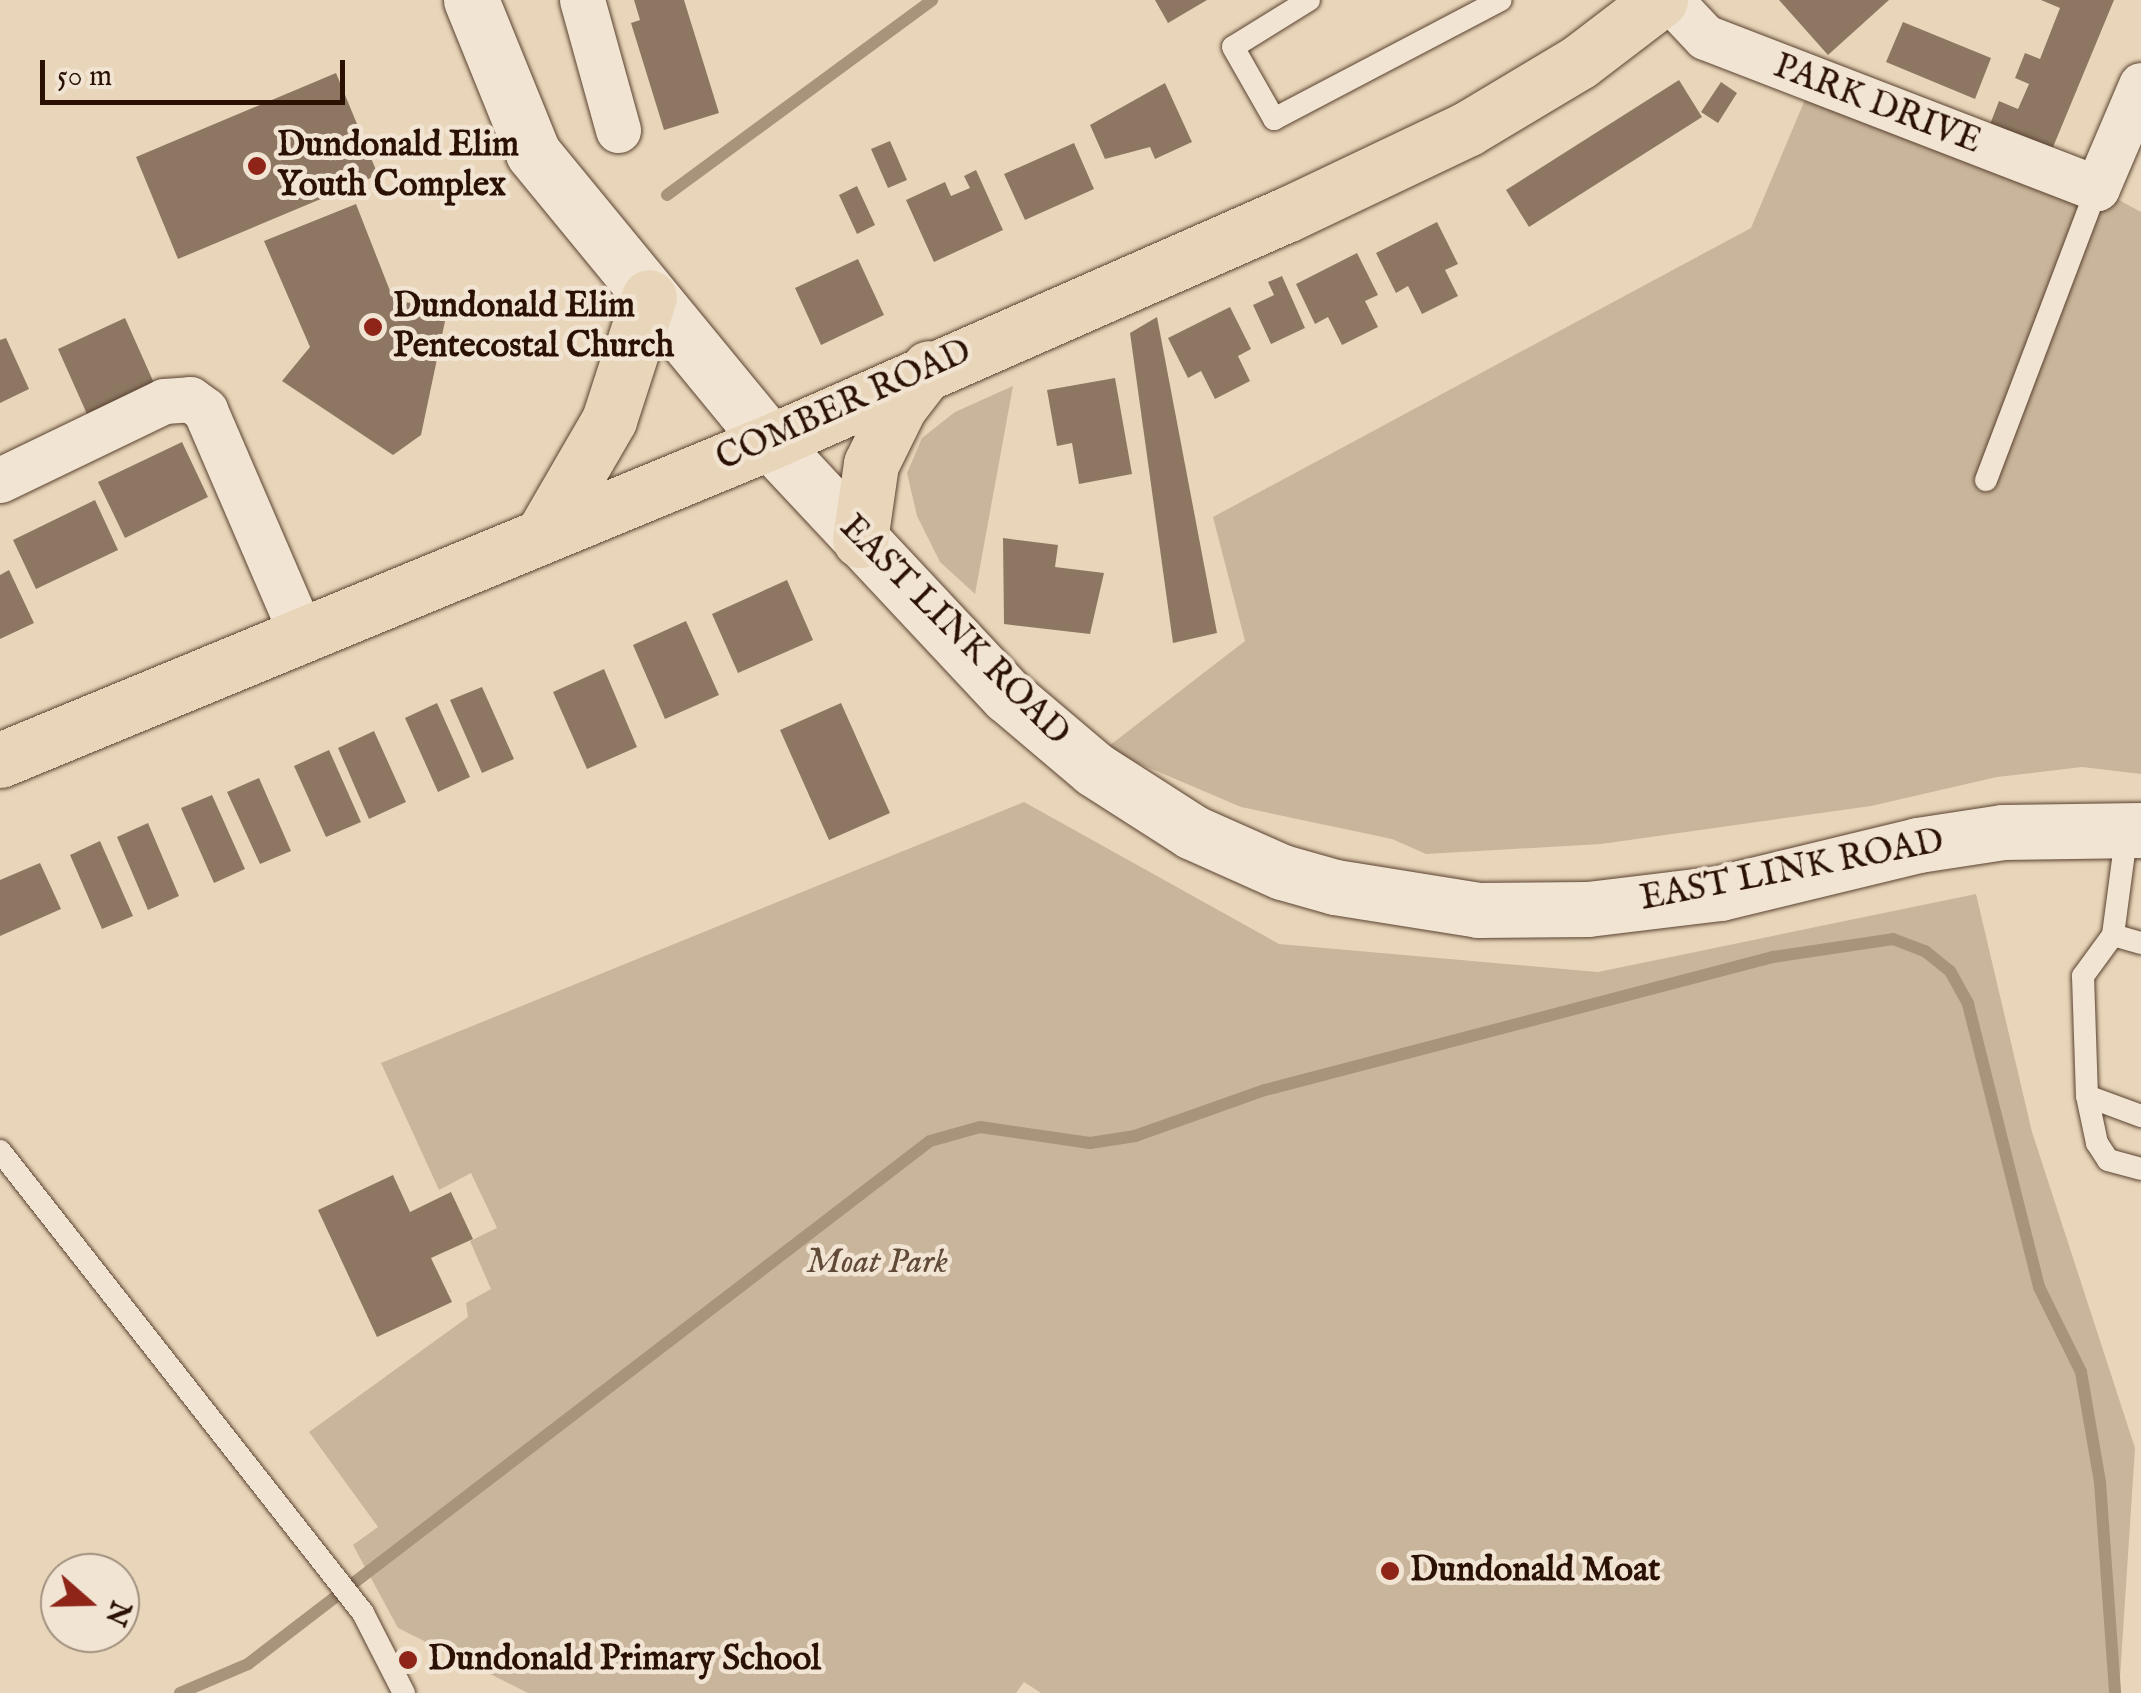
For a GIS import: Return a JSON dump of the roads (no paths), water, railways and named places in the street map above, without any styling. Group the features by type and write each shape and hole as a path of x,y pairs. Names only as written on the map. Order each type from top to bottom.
{"highway":[{"name":"COMBER ROAD","path":"0,760 770,442 1467,129 1579,62 1660,0"},
{"path":"542,534 609,420 649,297"},
{"path":"860,540 871,464 899,407 930,368"}],"street":[{"name":"EAST LINK ROAD","path":"471,0 534,153 770,442 1008,696 1094,769 1192,832 1282,872 1335,887 1447,908 1588,909 1720,892 1918,844 2002,832 2134,829"},
{"path":"582,0 618,130"},
{"name":"PARK DRIVE","path":"1670,0 1705,37 2097,188"},
{"path":"2097,188 2141,84"},
{"path":"0,480 164,401 190,400 206,410 302,635"}],"lane":[{"path":"1310,0 1233,47 1274,119 1501,0"},
{"path":"1986,480 2097,188"},
{"path":"2134,829 2113,936 2083,976 2087,1096 2097,1143 2108,1160 2141,1169"},
{"path":"2113,936 2141,943"},
{"path":"2087,1096 2141,1116"},
{"path":"0,1151 363,1613 404,1693"}],"waterway":[{"path":"667,195 932,0"},
{"path":"180,1693 248,1664 930,1141 980,1127 1090,1143 1135,1136 1265,1090 1773,957 1893,939 1925,951 1950,971 1968,1004 2039,1287 2081,1372 2100,1482 2115,1693"}],"place":[{"name":"Dundonald Elim Youth Complex","path":"257,166"},
{"name":"Dundonald Elim Pentecostal Church","path":"373,327"},
{"name":"Dundonald Moat","path":"1390,1571"},
{"name":"Dundonald Primary School","path":"408,1660"}],"park label":[{"name":"Moat Park","path":"877,1263"}]}
